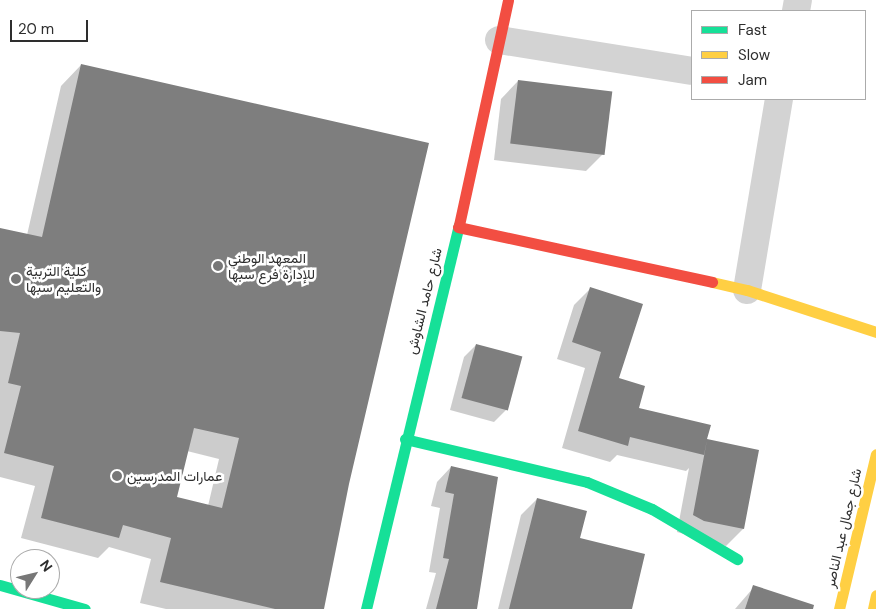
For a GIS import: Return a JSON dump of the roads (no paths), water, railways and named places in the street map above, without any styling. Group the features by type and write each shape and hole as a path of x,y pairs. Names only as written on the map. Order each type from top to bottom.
{"street":[{"name":"شارع حامد الشاوش","path":"366,609 405,439 458,227 508,0"},
{"path":"499,40 691,71"},
{"path":"747,290 779,100"},
{"path":"458,227 747,290 876,332"},
{"path":"405,439 587,482 652,509 737,559"},
{"name":"شارع جمال عبد الناصر","path":"839,609 876,454"},
{"path":"0,585 85,609"},
{"path":"872,609 876,595"}],"place":[{"name":"المعهد الوطني للإدارة فرع سبها","path":"218,266"},
{"name":"كلية التربية والتعليم سبها","path":"16,279"},
{"name":"عمارات المدرسين","path":"117,476"}]}
